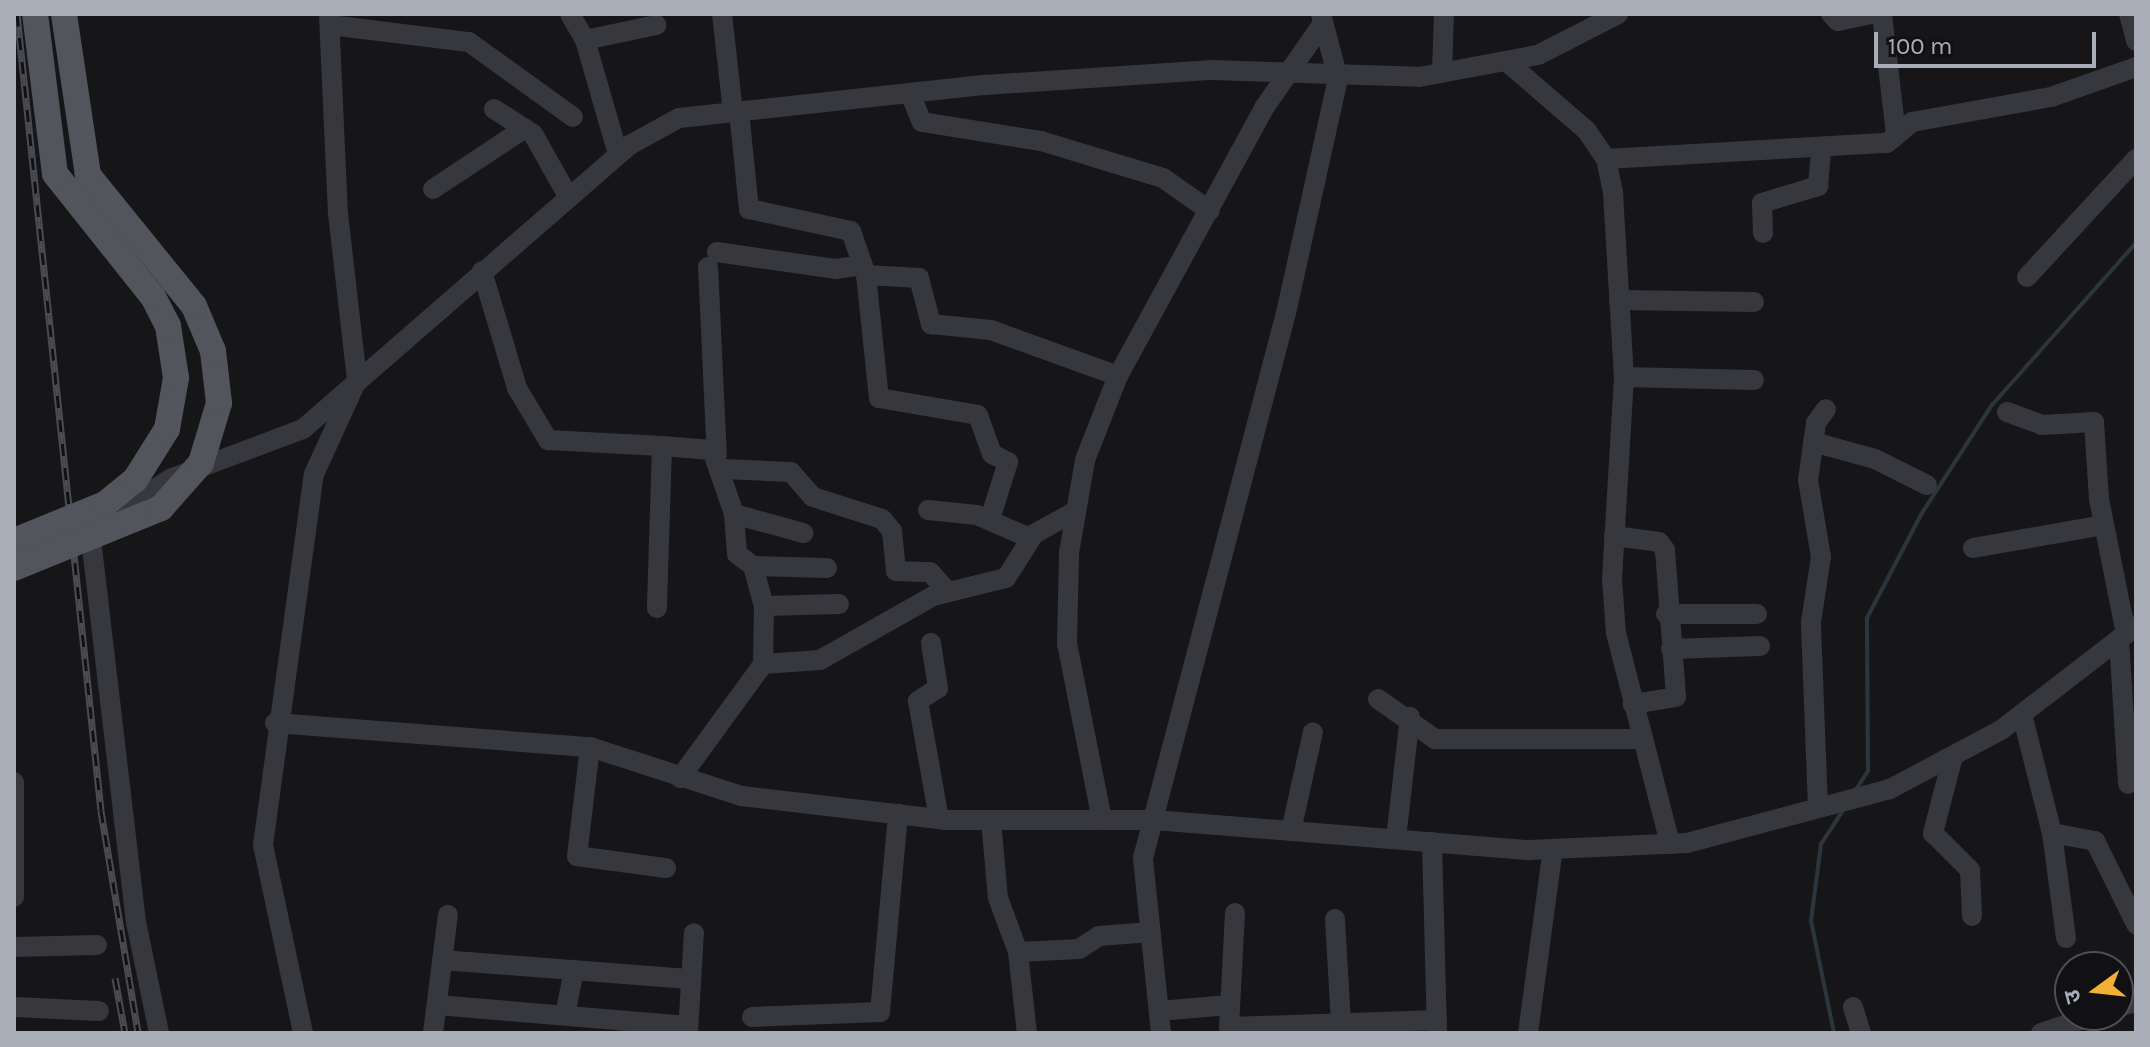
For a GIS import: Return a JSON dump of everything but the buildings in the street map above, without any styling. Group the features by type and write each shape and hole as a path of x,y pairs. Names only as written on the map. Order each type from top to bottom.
{"main road":[{"path":"14,541 95,509 135,480 167,429 176,378 168,326 153,297 55,174 35,14"},
{"path":"14,568 161,508 201,463 219,403 213,351 194,306 88,175 64,14"}],"street":[{"path":"570,14 585,40 618,154"},
{"path":"722,14 749,209 851,231 865,270 877,394 883,402 982,420 992,454 1010,466 990,519"},
{"path":"1442,73 1444,14"},
{"path":"159,1033 139,946 88,536 172,478 303,429 618,154 679,118 910,93 1213,70 1338,78 1442,73 1538,55 1618,14"},
{"path":"1831,14 1838,21 1871,14"},
{"path":"1882,14 1896,135"},
{"path":"2129,14 2136,41"},
{"path":"305,1032 263,845 275,723 314,474 357,380 338,214 330,20 469,42 573,117"},
{"path":"1102,820 1067,644 1074,512 1118,376 1282,74 1321,20"},
{"path":"1161,1033 1143,858 1286,313 1338,78 1321,20"},
{"path":"585,40 656,25"},
{"path":"1506,61 1587,131 1606,159 1624,377 1614,536 1616,633 1670,844"},
{"path":"1606,159 1821,152 1887,143 1912,122 2051,97 2136,67"},
{"path":"910,93 922,122 1030,138 1163,178 1210,211"},
{"path":"494,109 525,128 568,196"},
{"path":"433,189 525,128"},
{"path":"1763,233 1762,203 1818,186 1821,152"},
{"path":"2027,277 2136,159"},
{"path":"827,568 753,566 737,554 734,514 720,462 712,260 865,270 922,279 931,324 991,330 1118,376"},
{"path":"482,271 517,388 548,440 662,446 720,462 791,472 813,497 882,519 892,531 896,571 930,572 948,592"},
{"path":"1619,300 1754,302"},
{"path":"1624,377 1754,380"},
{"path":"1825,806 1811,622 1821,557 1808,489 1813,442 1826,409"},
{"path":"2007,412 2042,425 2094,422 2103,525 2127,633 2128,784"},
{"path":"1813,442 1875,459 1927,485"},
{"path":"657,608 662,446"},
{"path":"928,510 990,519 1030,538"},
{"path":"763,664 820,660 948,592 1012,574 1030,538 1074,512"},
{"path":"734,514 803,533"},
{"path":"1973,548 2103,525"},
{"path":"1614,536 1663,544 1666,614 1676,697 1633,704"},
{"path":"680,778 763,664 764,606 753,566"},
{"path":"764,606 839,604"},
{"path":"1666,614 1757,614"},
{"path":"275,723 590,747 742,796 939,819 1154,820 1553,849 1670,844 1880,791 1953,756 2022,714 2127,633"},
{"path":"931,643 938,688 918,701 939,819"},
{"path":"1671,649 1760,646"},
{"path":"1378,699 1410,717 1435,739 1641,739"},
{"path":"2022,714 2052,833 2066,938"},
{"path":"1396,839 1410,717"},
{"path":"1291,831 1313,732"},
{"path":"590,747 577,856 666,868"},
{"path":"1953,756 1933,833 1970,870 1972,916"},
{"path":"14,782 14,897"},
{"path":"752,1017 880,1012 898,814"},
{"path":"991,820 998,898 1018,952 1027,1033"},
{"path":"2052,833 2095,841 2135,915"},
{"path":"1235,913 1229,1005 1235,1029 1341,1024 1437,1026 1432,842"},
{"path":"1528,1033 1553,849"},
{"path":"433,1033 448,915"},
{"path":"1335,919 1341,1024"},
{"path":"1018,952 1079,949 1099,936 1151,932"},
{"path":"437,1005 565,1015 688,1030 694,933"},
{"path":"14,947 97,945"},
{"path":"442,960 691,979"},
{"path":"565,1015 574,970"},
{"path":"1159,1011 1229,1005"},
{"path":"14,1007 99,1011"},
{"path":"1853,1007 1861,1033"}],"waterway":[{"path":"1855,791 1868,771 1867,618 1922,513 1992,405 2136,243"},
{"path":"1834,1033 1811,921 1821,844 1844,809"}],"railway":[{"path":"17,14 101,811 138,1033"},
{"path":"115,978 125,1033"}]}
